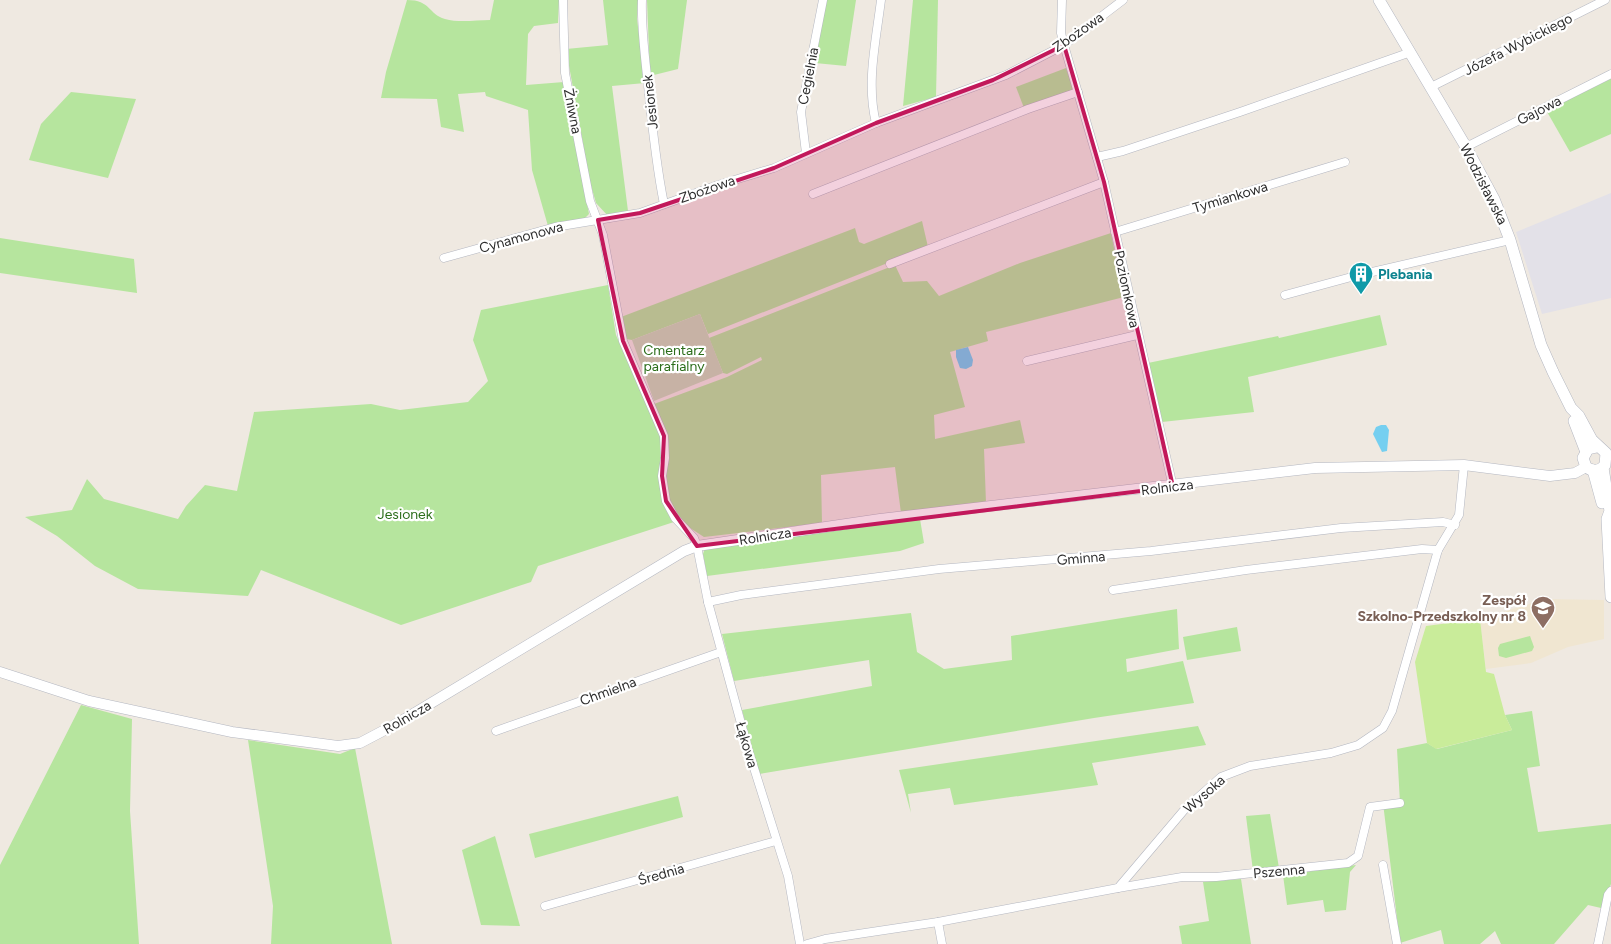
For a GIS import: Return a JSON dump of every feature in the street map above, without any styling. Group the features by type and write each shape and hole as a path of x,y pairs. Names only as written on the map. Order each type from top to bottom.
{"main road":[{"name":"Wodzisławska","path":"1379,0 1411,52 1494,198 1510,240 1541,345 1571,408 1605,451"},
{"name":"Wodzisławska","path":"1571,408 1571,416 1586,452"},
{"path":"1594,468 1607,461 1605,451 1586,452 1584,461 1594,468 1609,519 1611,597"}],"street":[{"name":"Żniwna","path":"563,0 565,73 590,201 598,220"},
{"name":"Jesionek","path":"642,0 642,22 649,94 658,174 664,204"},
{"name":"Cegielnia","path":"806,154 801,112 823,0"},
{"path":"876,124 872,107 871,78 881,0"},
{"name":"Poziomkowa","path":"1062,0 1061,33 1104,182 1137,335 1173,487"},
{"name":"Zbożowa","path":"598,220 640,213 718,184 774,168 876,124 993,80 1064,46 1123,0"},
{"name":"Józefa Wybickiego","path":"1431,87 1604,0"},
{"path":"1097,157 1123,151 1240,112 1411,52"},
{"name":"Gajowa","path":"1466,147 1611,74"},
{"path":"813,194 1028,109 1078,92"},
{"name":"Tymiankowa","path":"1114,232 1345,162"},
{"path":"890,264 1104,182"},
{"name":"Cynamonowa","path":"444,258 555,227 598,220"},
{"path":"598,220 623,341 664,436 665,458 662,476 666,501 676,518 694,538 697,546"},
{"path":"1285,294 1510,240"},
{"path":"1027,361 1137,335"},
{"name":"Rolnicza","path":"0,672 89,701 232,732 349,746 368,740 398,723 676,556 697,546 880,520 1173,487 1315,468 1464,465 1550,476 1594,468"},
{"name":"Wysoka","path":"1118,888 1185,809 1221,777 1250,766 1344,750 1358,745 1382,728 1389,719 1396,701 1438,550 1455,524 1462,506 1464,465"},
{"name":"Gminna","path":"708,602 750,593 939,569 1143,552 1341,528 1443,522 1455,524"},
{"name":"Łąkowa","path":"697,546 708,602 721,652 793,898 800,944"},
{"path":"1113,590 1256,569 1422,549 1438,550"},
{"name":"Chmielna","path":"496,731 721,652"},
{"name":"Pszenna","path":"1118,888 1182,877 1216,877 1348,863 1358,856 1370,807 1400,803"},
{"name":"Średnia","path":"545,906 776,841"},
{"path":"1383,865 1397,944"},
{"path":"807,944 825,939 938,922 1118,888"},
{"path":"1598,944 1608,895 1611,891"},
{"path":"938,922 942,944"}],"highlighted area":[{"path":"1064,45 1104,182 1173,487 697,546 666,501 662,476 664,436 623,341 598,220 640,213 774,168 876,123 993,80"}],"shaded area":[{"path":"1611,193 1611,298 1542,314 1516,232"},
{"name":"Zespół Szkolno-Przedszkolny nr 8","path":"1545,599 1604,600 1604,639 1568,647 1531,663 1486,669 1480,619"}],"green space":[{"path":"407,0 421,2 439,17 462,21 490,20 494,0 559,0 558,23 534,26 528,34 526,85 564,82 589,214 584,219 548,226 532,170 528,110 486,96 485,92 458,94 464,132 441,127 437,99 381,98 386,72"},
{"path":"603,0 638,0 637,19 645,83 612,86 628,211 608,216 596,203 590,182 566,49 608,45"},
{"path":"647,0 687,0 678,69 650,76"},
{"path":"824,0 856,0 846,66 815,63"},
{"path":"913,0 938,0 936,97 903,106"},
{"path":"1066,68 1074,91 1024,108 1016,87"},
{"path":"1611,77 1611,134 1570,152 1546,110"},
{"path":"71,92 136,99 108,178 29,160 41,124"},
{"path":"922,221 928,247 708,334 700,314 632,340 626,339 621,317 855,228 859,242 864,244"},
{"name":"Jesionek","path":"1111,233 1124,297 986,332 988,341 950,352 965,407 934,415 935,439 1020,420 1025,443 984,449 986,503 901,513 895,467 821,475 822,523 704,537 687,526 674,509 674,522 538,566 531,582 401,625 261,570 248,596 138,589 95,566 57,536 25,517 72,510 87,479 104,499 178,519 186,506 205,485 237,491 254,412 371,404 400,410 468,402 488,381 473,340 481,310 608,285 616,335 646,403 654,404 727,377 762,360 761,357 727,374 723,373 709,338 895,265 903,282 927,281 939,296 1020,263"},
{"path":"0,238 134,259 137,293 0,273"},
{"name":"Cmentarz parafialny","path":"700,314 723,373 654,401 632,340"},
{"path":"1380,315 1387,345 1248,377 1254,412 1162,422 1148,363 1278,336 1279,338"},
{"path":"920,519 924,543 900,551 707,576 703,554 705,548"},
{"path":"1177,609 1179,649 1126,659 1127,672 1183,661 1194,703 759,774 742,710 872,686 869,660 734,681 722,634 911,613 917,652 944,669 1012,660 1011,636"},
{"path":"1480,619 1486,672 1494,674 1505,715 1512,730 1436,749 1427,743 1415,662 1426,626"},
{"path":"1237,627 1241,651 1187,660 1183,637"},
{"path":"1530,636 1534,647 1532,651 1506,658 1499,656 1498,648 1500,644"},
{"path":"81,705 132,719 130,811 139,944 0,944 0,865"},
{"path":"1532,711 1540,766 1527,768 1538,832 1611,824 1611,884 1601,908 1588,905 1554,944 1501,944 1495,931 1480,944 1444,944 1441,930 1400,943 1383,803 1400,803 1397,749 1427,743 1437,749 1512,730 1505,715"},
{"path":"1198,726 1206,745 1092,763 1098,785 954,805 950,788 908,794 911,813 899,770"},
{"path":"248,740 340,754 355,748 392,944 271,944 273,906"},
{"path":"678,796 683,817 535,858 529,834"},
{"path":"1270,814 1279,868 1253,871 1246,816"},
{"path":"495,836 520,926 481,925 462,850"},
{"path":"1356,865 1350,872 1346,910 1325,912 1323,900 1287,905 1283,875"},
{"path":"1241,879 1251,944 1182,944 1179,926 1209,921 1203,882"}],"water":[{"path":"968,347 973,360 972,366 966,369 960,368 956,357 956,350"},
{"path":"1386,425 1389,430 1387,451 1382,452 1373,434 1376,427"}],"place":[{"name":"Plebania","path":"1361,295"},
{"name":"Zespół Szkolno-Przedszkolny nr 8","path":"1543,629"}]}
